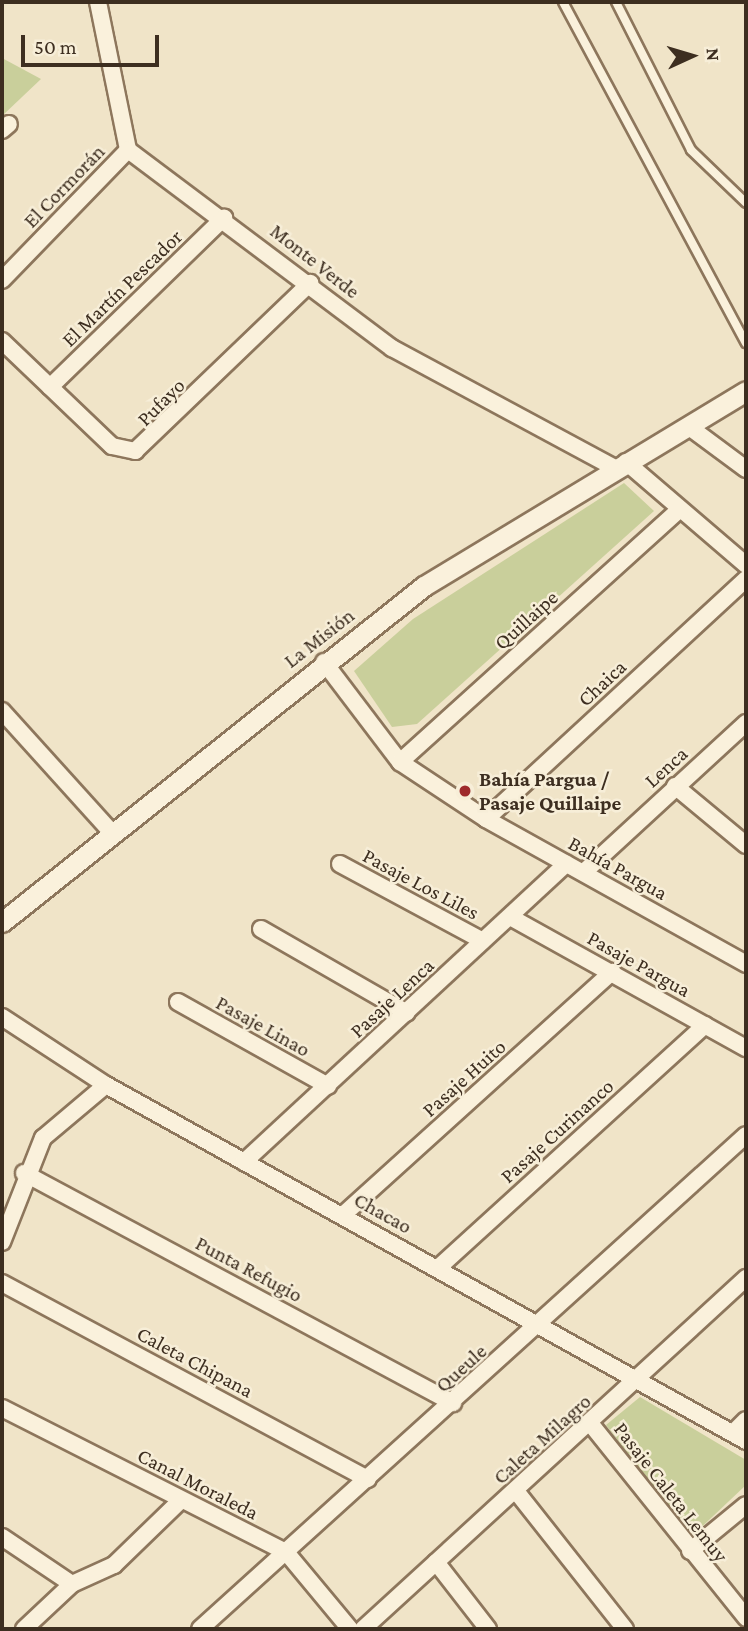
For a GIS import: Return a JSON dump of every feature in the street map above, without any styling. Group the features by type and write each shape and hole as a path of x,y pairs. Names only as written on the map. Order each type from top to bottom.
{"street":[{"path":"98,2 128,150"},
{"name":"Monte Verde","path":"128,150 224,218 392,348 620,465 680,509 746,565"},
{"name":"El Cormorán","path":"2,280 128,150"},
{"name":"El Martín Pescador","path":"50,387 224,218"},
{"name":"Pufayo","path":"2,341 112,446 143,448 310,284"},
{"name":"La Misión","path":"2,922 324,662 424,586 746,391"},
{"path":"688,426 746,469"},
{"name":"Quillaipe","path":"400,762 680,509"},
{"name":"Chaica","path":"486,819 746,579"},
{"name":"Bahía Pargua","path":"324,662 400,762 486,819 746,964"},
{"path":"2,711 113,834"},
{"name":"Lenca","path":"584,872 746,723"},
{"path":"675,786 746,845"},
{"name":"Pasaje Lenca","path":"244,1162 483,941 512,918 566,863"},
{"name":"Pasaje Los Liles","path":"340,864 483,941"},
{"name":"Pasaje Pargua","path":"512,918 746,1048"},
{"path":"261,929 407,1013"},
{"name":"Pasaje Huito","path":"343,1215 612,972"},
{"name":"Pasaje Linao","path":"178,1002 328,1086"},
{"name":"Chacao","path":"2,1017 106,1085 739,1437"},
{"name":"Pasaje Curinanco","path":"438,1268 705,1025"},
{"path":"2,1242 24,1173 43,1138 106,1085"},
{"name":"Queule","path":"206,1627 746,1135"},
{"name":"Punta Refugio","path":"24,1173 453,1403"},
{"name":"Caleta Milagro","path":"363,1629 638,1382 746,1278"},
{"name":"Caleta Chipana","path":"2,1283 368,1479"},
{"name":"Canal Moraleda","path":"2,1408 286,1552 350,1629"},
{"path":"739,1437 746,1420"},
{"name":"Pasaje Caleta Lemuy","path":"590,1423 746,1618"},
{"path":"516,1491 625,1629"},
{"path":"24,1629 72,1584 114,1565 181,1500"},
{"path":"691,1551 746,1505"},
{"path":"2,1537 72,1584"},
{"path":"436,1562 488,1629"}],"lane":[{"path":"563,2 746,343"},
{"path":"616,2 691,150 746,203"}],"green space":[{"path":"2,58 41,79 2,116"},
{"path":"624,483 654,511 417,724 392,727 354,671 413,619"},
{"path":"640,1397 746,1460 746,1485 691,1537 606,1425"}],"place":[{"name":"Bahía Pargua / Pasaje Quillaipe","path":"465,791"}]}
